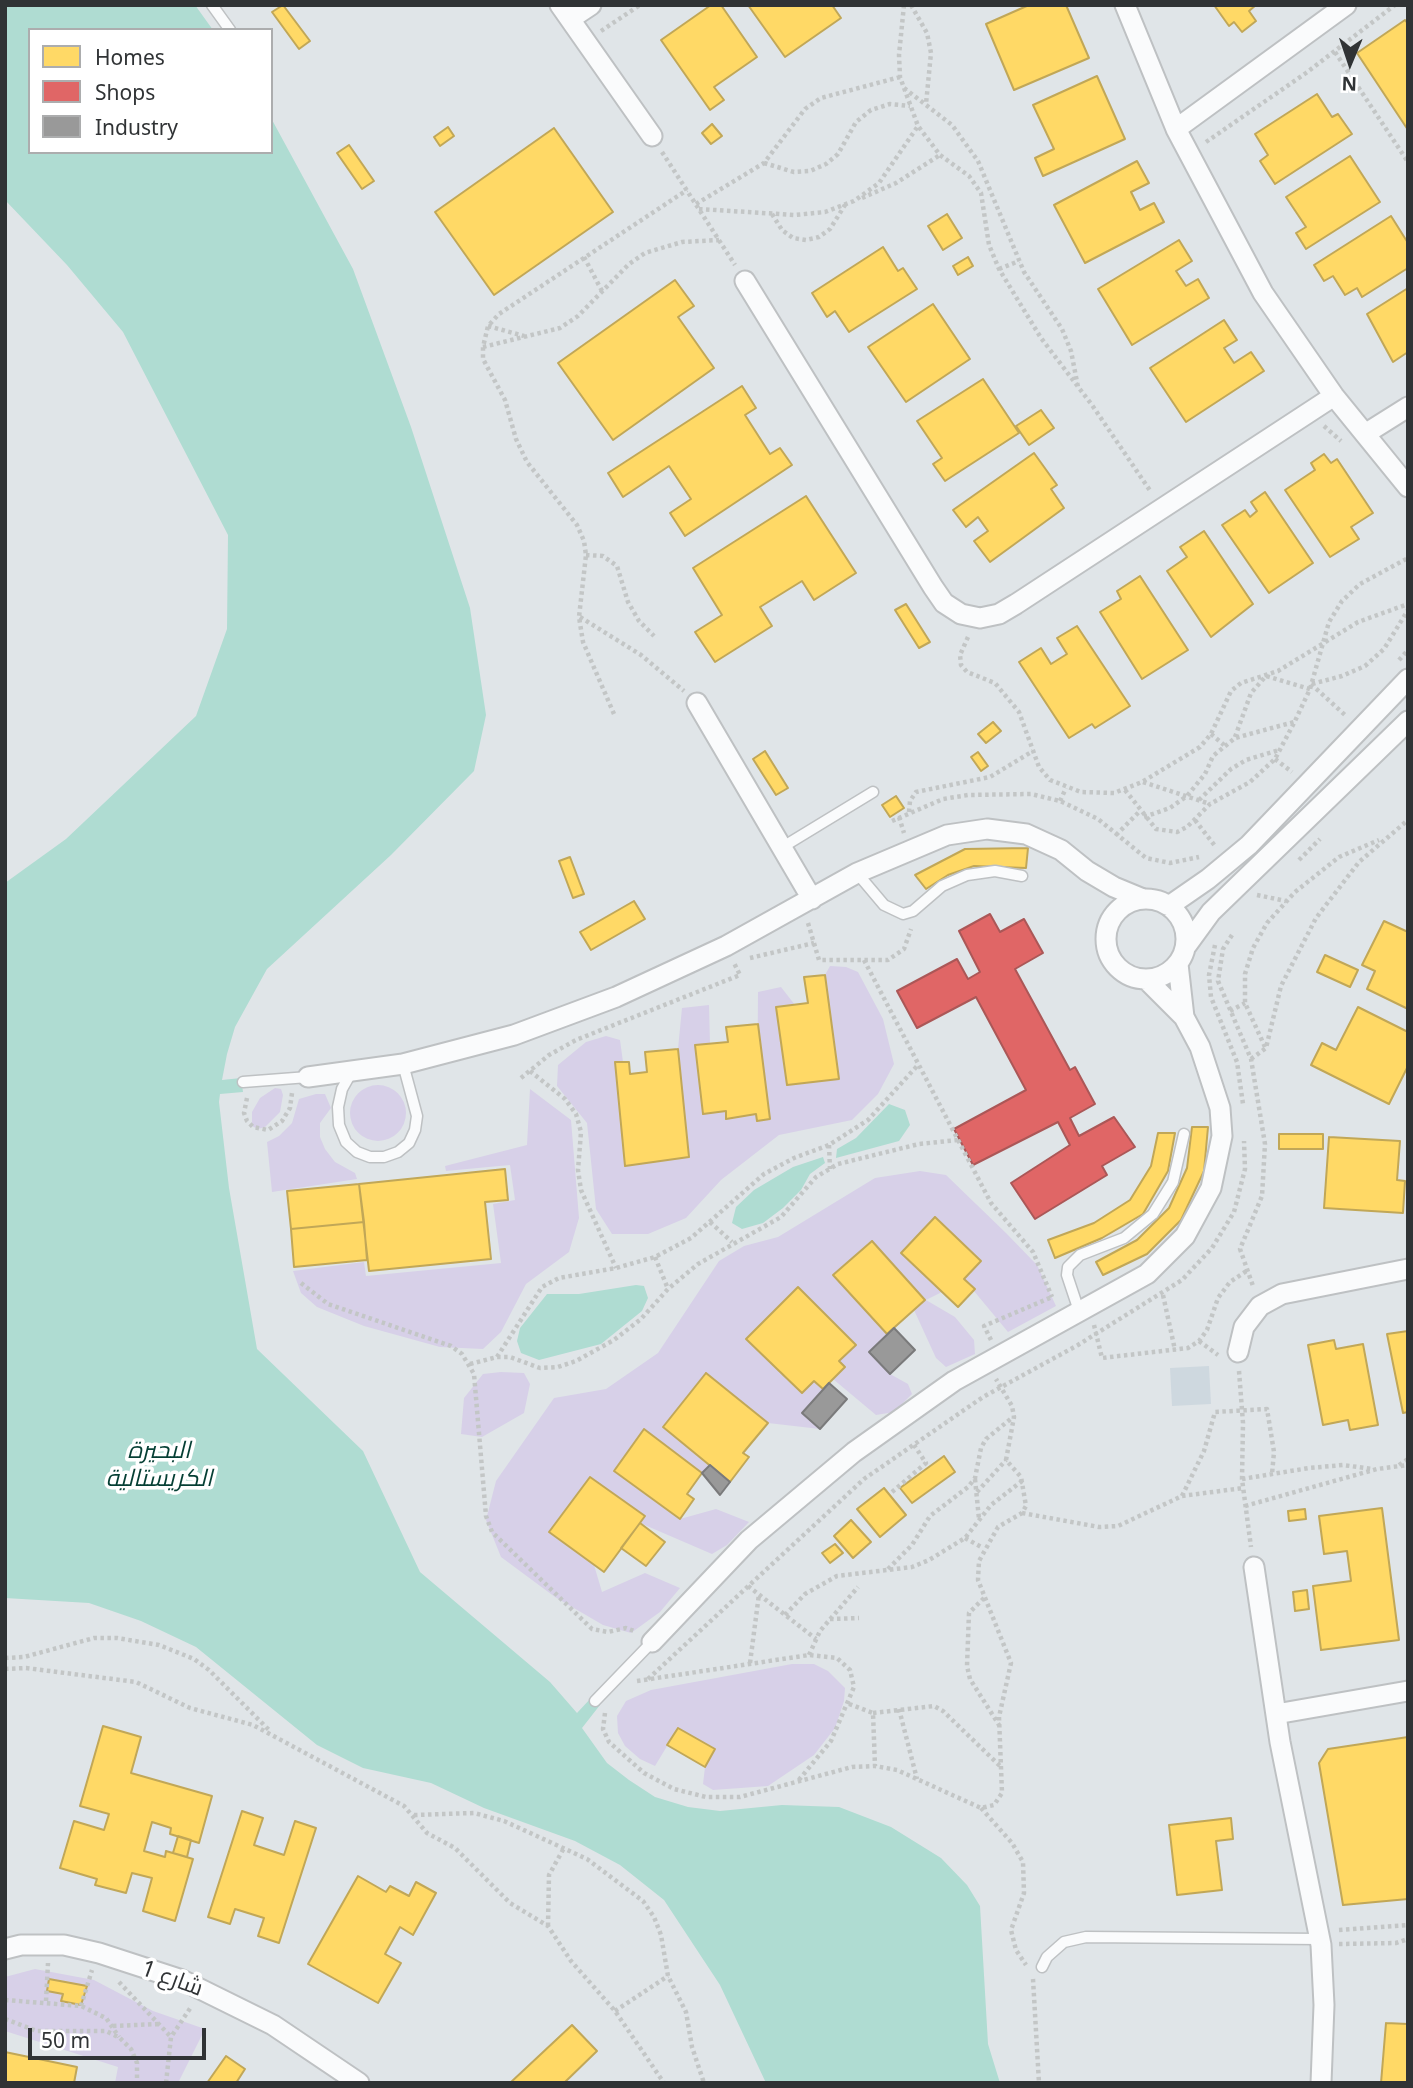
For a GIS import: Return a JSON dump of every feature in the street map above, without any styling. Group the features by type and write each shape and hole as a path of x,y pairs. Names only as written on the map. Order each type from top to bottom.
{"street":[{"path":"591,5 565,12 652,136"},
{"path":"1125,5 1176,130 1262,292 1335,396 1408,487"},
{"path":"1176,130 1346,5"},
{"path":"745,281 944,603 961,614 980,618 999,614 1335,396"},
{"path":"1365,434 1408,407"},
{"path":"1169,906 1227,864 1408,679"},
{"path":"697,703 782,848 807,902"},
{"path":"1147,980 1161,977 1178,964 1187,944 1211,912 1408,721"},
{"path":"299,1077 351,1073 403,1064 514,1035 616,997 729,954 856,873 947,835 987,830 1026,834 1044,841 1087,871 1143,899 1169,906 1180,916 1186,930 1187,944"},
{"path":"652,1642 749,1540 854,1452 954,1381 1147,1274 1185,1236 1211,1188 1222,1136 1220,1108 1200,1047 1184,1017 1147,980 1127,974 1111,959 1106,946 1111,918 1102,893 1087,871"},
{"path":"1111,918 1130,902 1143,899"},
{"path":"1178,964 1184,1017"},
{"path":"1238,1352 1244,1327 1260,1306 1291,1292 1408,1269"},
{"path":"1254,1567 1276,1714 1319,1938 1324,2005 1321,2083"},
{"path":"1276,1714 1408,1691"},
{"name":"شارع 1","path":"5,1949 96,1961 182,1980 241,2007 359,2083"}],"lane":[{"path":"212,5 229,28"},
{"path":"782,848 873,792"},
{"path":"856,873 892,912 913,911 942,886 967,875 995,871 1022,876"},
{"path":"351,1073 342,1089 338,1107 346,1142 357,1152 370,1157 384,1157 398,1152 409,1143 415,1130 417,1116 403,1064"},
{"path":"243,1082 299,1077"},
{"path":"1083,1309 1067,1275 1073,1259 1124,1238 1153,1214 1173,1182 1184,1134"},
{"path":"595,1701 652,1642"},
{"path":"1042,1967 1055,1948 1064,1942 1086,1937 1319,1938"}],"path":[{"path":"586,42 640,5"},
{"path":"904,5 899,55 900,77 918,125 940,155 969,176 981,193 989,245 999,269 1041,338 1163,510"},
{"path":"911,5 927,33 931,53 926,104"},
{"path":"1188,154 1335,52 1395,5"},
{"path":"1335,52 1408,162"},
{"path":"697,207 764,163 799,116 821,98 900,77"},
{"path":"902,86 967,142 1034,291 1062,329 1071,351 1078,388"},
{"path":"764,163 793,172 810,171 826,164 838,154 856,122 871,110 890,104 910,106"},
{"path":"854,201 879,183 918,125"},
{"path":"652,136 745,281"},
{"path":"697,207 771,213 825,212 896,183 940,155"},
{"path":"614,714 583,642 579,617 586,555 577,525 527,462 516,439 505,400 483,359 483,347 488,326 499,313 687,190"},
{"path":"983,205 993,199"},
{"path":"771,213 782,230 793,238 806,240 820,237 830,229 845,204"},
{"path":"483,347 560,328 578,316 645,253 681,242 719,240"},
{"path":"584,257 602,291"},
{"path":"999,269 1019,261"},
{"path":"488,326 526,337"},
{"path":"586,555 603,556 617,566 628,602 639,621 654,636"},
{"path":"1125,790 1156,829 1177,832 1195,820 1210,803 1250,782 1275,758 1295,722 1310,686 1329,622 1342,601 1360,584 1408,558"},
{"path":"980,618 962,648 961,664 967,672 995,683 1019,712 1032,751 1045,773 1066,788 1098,794 1125,790 1184,758 1211,734 1231,691 1241,683 1266,676 1358,622 1408,604"},
{"path":"1310,686 1365,666 1384,649 1408,610"},
{"path":"579,617 641,655 697,703"},
{"path":"1390,669 1408,650"},
{"path":"1266,676 1310,686 1346,716"},
{"path":"1235,738 1251,693 1266,676"},
{"path":"1337,725 1354,707"},
{"path":"1144,817 1170,808 1187,796 1224,745 1235,738 1295,722"},
{"path":"1211,734 1224,745"},
{"path":"1199,800 1231,769 1246,760 1280,750"},
{"path":"909,812 910,801 916,792 990,777 1032,751"},
{"path":"1275,758 1293,772"},
{"path":"1286,780 1302,763"},
{"path":"1142,782 1210,803"},
{"path":"958,784 960,796"},
{"path":"1060,802 1066,788"},
{"path":"892,821 909,812 960,796 1031,794 1060,802 1098,820 1146,858 1170,863 1194,859 1223,841"},
{"path":"1116,835 1140,811"},
{"path":"1195,820 1227,864"},
{"path":"1251,1059 1266,1048 1281,986 1316,918 1351,871 1384,838 1408,820"},
{"path":"1266,1048 1245,1003 1245,974 1253,948 1267,923 1287,901 1339,857 1384,838"},
{"path":"1244,881 1257,896 1287,901"},
{"path":"807,902 819,960 888,960 905,948 909,940 913,911"},
{"path":"1232,935 1218,965 1217,981 1251,1059 1261,1108 1265,1170 1258,1209 1240,1249 1260,1306"},
{"path":"521,1078 576,1040 740,975 729,954 814,943"},
{"path":"864,960 998,1213 1033,1252 1052,1297"},
{"path":"1230,1011 1245,1003"},
{"path":"496,1357 542,1287 559,1278 616,1268 655,1257 691,1238 764,1174 794,1158 829,1145 868,1120 919,1065"},
{"path":"530,1071 565,1099 576,1114 581,1132 578,1170 581,1189 616,1268"},
{"path":"264,1080 247,1097 244,1113 253,1127 268,1130 282,1121 290,1108 292,1093 299,1077"},
{"path":"470,1364 496,1357 510,1357 540,1368 558,1367 576,1361 614,1340 641,1319 668,1289 698,1264 732,1242 758,1232 780,1217 816,1177 863,1157 919,1144 958,1140"},
{"path":"829,1145 830,1170"},
{"path":"710,1222 732,1242"},
{"path":"655,1257 668,1289"},
{"path":"1083,1309 1098,1334 1102,1358 1188,1348 1199,1341 1207,1330 1218,1298 1230,1282 1248,1270"},
{"path":"301,1283 328,1304 451,1346 470,1364 474,1374 486,1516 492,1532 592,1629 608,1632 631,1629 652,1642"},
{"path":"977,1492 1006,1460 1014,1417 992,1360 984,1325 1072,1289"},
{"path":"1163,1295 1175,1350"},
{"path":"1238,1352 1242,1411 1242,1479 1254,1567"},
{"path":"1182,1496 1204,1451 1215,1412 1267,1409 1274,1452 1272,1474"},
{"path":"979,1520 975,1478 981,1448 986,1439 1014,1417"},
{"path":"892,1492 926,1463 914,1445"},
{"path":"1399,1465 1408,1459"},
{"path":"981,1808 994,1805 1002,1793 999,1726 1011,1663 978,1580 979,1560 983,1548 998,1527 1022,1513 1026,1506 1022,1481 1018,1472 1006,1460"},
{"path":"1242,1479 1343,1465 1377,1469"},
{"path":"1245,1506 1377,1469 1408,1465"},
{"path":"888,1569 912,1545 930,1516 968,1487 975,1478"},
{"path":"785,1615 805,1594 837,1576 912,1567 929,1560 965,1538 1006,1492 1022,1481"},
{"path":"1022,1513 1099,1527 1118,1526 1182,1496 1243,1488"},
{"path":"965,1538 983,1548"},
{"path":"748,1586 816,1639"},
{"path":"809,1655 830,1619 858,1587"},
{"path":"750,1663 759,1594"},
{"path":"985,1598 969,1613 967,1666 970,1679 999,1726"},
{"path":"830,1619 859,1618"},
{"path":"273,1734 209,1670 194,1659 159,1645 117,1638 94,1639 8,1659 8,1669 136,1682 190,1708 253,1725 404,1806 428,1833 455,1848 510,1903 548,1926 571,1961 615,2011 664,2083"},
{"path":"611,1685 809,1655 837,1658 850,1670 855,1687 831,1741 798,1782"},
{"path":"611,1703 604,1716 603,1729 608,1742 644,1773 674,1789 706,1797 740,1797 852,1767 874,1766 897,1770 981,1808 1012,1843 1023,1862 1024,1893 1011,1930 1016,1950 1029,1970 1035,1989 1039,2083"},
{"path":"849,1704 873,1713 924,1705 943,1711 1001,1767"},
{"path":"899,1709 917,1780"},
{"path":"873,1713 874,1766"},
{"path":"414,1815 474,1813 489,1816 564,1847 609,1872 643,1901 661,1935 668,1976 686,2012 692,2047 704,2083"},
{"path":"548,1926 549,1875 564,1847"},
{"path":"1319,1938 1408,1925"},
{"path":"1319,1938 1396,1943 1408,1939"},
{"path":"37,1962 48,1953"},
{"path":"48,1953 59,1964"},
{"path":"46,2001 48,1953"},
{"path":"81,1968 96,1961"},
{"path":"96,1961 103,1973"},
{"path":"81,2006 96,1961"},
{"path":"126,1980 113,1976 171,2037"},
{"path":"615,2011 668,1976"},
{"path":"5,2000 46,2001 81,2006 106,2018 131,2049 137,2063 137,2083"},
{"path":"166,2083 171,2037 180,2019 193,2004 182,2000"},
{"path":"5,2019 37,2031 106,2031 120,2038"},
{"path":"113,2026 159,2024"}],"shaded area":[{"path":"830,966 846,967 858,972 883,1019 894,1064 878,1094 852,1120 779,1135 721,1180 686,1218 648,1234 612,1234 596,1209 587,1123 557,1086 558,1065 586,1042 606,1036 620,1040 623,1062 615,1063 625,1165 689,1157 678,1049 682,1008 709,1005 710,1044 727,1119 756,1114 757,1121 758,992 781,987 795,1005 776,1008 787,1085 838,1078 825,975"},
{"path":"372,1085 384,1085 398,1093 406,1107 404,1124 398,1133 384,1141 372,1141 355,1129 350,1119 350,1107 362,1090"},
{"path":"275,1088 281,1089 283,1095 280,1112 265,1127 258,1129 252,1126 252,1112 260,1098"},
{"path":"530,1089 571,1120 579,1218 569,1252 526,1284 501,1332 483,1349 440,1347 364,1326 317,1307 301,1293 293,1271 364,1262 366,1276 501,1263 493,1204 515,1200 510,1165 446,1171 445,1166 527,1145"},
{"path":"325,1094 331,1108 320,1123 320,1137 325,1149 335,1162 355,1173 357,1179 272,1192 267,1142 279,1136 292,1123 299,1099"},
{"path":"920,1171 946,1175 1006,1233 1037,1265 1056,1306 1008,1332 964,1279 981,1261 935,1218 901,1253 942,1292 926,1300 955,1317 974,1340 975,1354 946,1367 936,1358 914,1310 925,1299 871,1241 834,1275 887,1334 869,1352 890,1374 908,1384 912,1394 894,1412 876,1415 833,1379 845,1367 839,1361 856,1344 797,1288 747,1339 802,1393 814,1381 823,1389 802,1412 820,1429 768,1423 706,1374 663,1427 710,1465 702,1473 644,1429 614,1471 680,1519 716,1509 749,1522 727,1545 712,1554 640,1523 644,1516 590,1477 550,1532 594,1565 602,1592 645,1573 680,1588 660,1612 631,1633 603,1625 555,1597 501,1557 486,1520 496,1481 554,1398 606,1389 658,1353 719,1261 744,1246 778,1237 875,1178"},
{"path":"1209,1366 1211,1404 1172,1406 1170,1368"},
{"path":"524,1373 530,1384 524,1413 482,1437 461,1434 464,1398 483,1374"},
{"path":"792,1664 814,1664 828,1671 845,1688 844,1701 835,1728 814,1755 768,1786 713,1790 703,1784 705,1767 715,1749 678,1728 655,1766 640,1759 625,1746 618,1733 617,1716 626,1701 651,1690"},
{"path":"35,1969 94,1980 153,2011 205,2029 178,2083 115,2083 118,2067 5,2031 5,1977"}],"water":[{"name":"البحيرة الكريستالية","path":"5,5 195,5 212,28 28,28 28,154 273,154 273,122 353,269 411,427 470,608 486,715 474,771 391,855 267,969 235,1027 227,1054 222,1080 241,1078 243,1092 220,1094 219,1102 229,1188 257,1349 363,1451 420,1572 550,1682 577,1713 591,1698 600,1705 582,1728 607,1763 629,1780 655,1797 688,1807 720,1811 782,1805 839,1807 891,1827 941,1858 967,1885 980,1906 988,2044 1000,2083 766,2083 720,1985 664,1900 620,1865 575,1841 484,1808 431,1783 363,1768 317,1745 196,1647 141,1621 89,1603 5,1598 5,883 66,839 196,716 227,629 228,535 123,332 67,265 5,200"},
{"path":"889,1104 905,1110 910,1125 899,1141 836,1158 837,1149 856,1138"},
{"path":"823,1157 825,1163 810,1174 801,1190 763,1223 742,1229 732,1223 736,1207 754,1190 793,1167"},
{"path":"644,1286 648,1298 642,1311 601,1344 539,1360 521,1353 517,1341 520,1328 547,1294 579,1294"}],"building: Homes":[{"path":"283,5 310,41 299,49 272,12"},
{"path":"711,5 721,5 757,57 714,87 724,100 710,110 661,40"},
{"path":"748,5 832,5 841,18 785,57"},
{"path":"1029,5 1066,5 1089,58 1014,90 986,24"},
{"path":"1214,5 1256,5 1249,11 1256,21 1242,32 1234,22 1229,26"},
{"path":"1405,20 1408,24 1408,130 1357,53"},
{"path":"1097,76 1125,139 1043,176 1035,158 1054,149 1033,105"},
{"path":"1317,94 1332,117 1338,114 1352,134 1275,184 1260,161 1268,155 1255,134"},
{"path":"712,124 722,136 711,144 702,133"},
{"path":"448,127 454,136 440,146 434,137"},
{"path":"554,128 613,212 494,295 435,212"},
{"path":"349,145 374,181 362,189 337,153"},
{"path":"1350,156 1380,202 1306,249 1296,233 1306,227 1286,197"},
{"path":"1137,161 1149,183 1131,192 1140,210 1154,203 1164,222 1085,263 1054,205"},
{"path":"947,214 962,238 943,250 928,226"},
{"path":"1391,216 1408,243 1408,268 1362,297 1357,288 1345,295 1333,276 1324,281 1314,265"},
{"path":"1179,240 1192,261 1176,271 1186,286 1198,279 1209,298 1132,345 1098,289"},
{"path":"883,247 898,271 903,268 917,289 849,332 835,311 827,317 812,293"},
{"path":"968,257 973,266 958,275 953,266"},
{"path":"675,280 694,306 678,317 714,368 613,440 558,363"},
{"path":"1408,288 1408,352 1393,362 1367,314"},
{"path":"933,304 970,359 906,402 868,347"},
{"path":"1224,320 1237,340 1224,348 1234,363 1251,352 1264,371 1186,422 1150,368"},
{"path":"983,379 1019,433 945,481 933,464 942,458 917,421"},
{"path":"742,386 756,408 745,415 770,454 780,448 792,465 685,536 670,513 691,499 669,466 623,497 608,473"},
{"path":"1041,410 1054,428 1029,445 1016,426"},
{"path":"1034,453 1057,485 1051,489 1064,508 990,562 974,541 988,531 978,517 966,527 953,510"},
{"path":"1324,454 1331,463 1337,459 1373,513 1351,527 1359,539 1330,557 1285,490 1315,470 1311,463"},
{"path":"1265,492 1313,563 1269,593 1222,525 1245,510 1250,517 1257,511 1251,502"},
{"path":"806,496 856,573 814,600 802,581 760,607 772,626 715,662 695,632 722,615 693,568"},
{"path":"1204,531 1253,604 1211,637 1167,571 1187,557 1180,547"},
{"path":"1140,576 1188,650 1142,679 1100,612 1121,599 1117,591"},
{"path":"906,604 930,642 919,648 895,610"},
{"path":"1077,626 1130,706 1095,728 1092,724 1069,738 1019,662 1041,648 1051,664 1067,654 1057,638"},
{"path":"993,722 1001,731 986,743 978,734"},
{"path":"765,751 788,788 776,795 753,759"},
{"path":"978,752 988,766 981,771 971,757"},
{"path":"896,796 904,808 890,817 882,805"},
{"path":"1028,848 1026,868 974,866 948,875 926,889 915,875 965,849"},
{"path":"570,857 584,894 573,898 559,861"},
{"path":"634,901 645,919 591,950 580,932"},
{"path":"1384,921 1408,932 1408,1009 1367,989 1375,971 1362,965"},
{"path":"1325,955 1358,970 1350,987 1317,972"},
{"path":"825,975 839,1079 787,1085 776,1007 808,1003 804,977"},
{"path":"1358,1007 1408,1032 1408,1066 1389,1104 1311,1065 1322,1043 1336,1050"},
{"path":"758,1024 770,1119 757,1121 756,1114 726,1119 726,1111 703,1114 695,1045 728,1042 726,1027"},
{"path":"678,1049 689,1157 625,1166 615,1062 629,1062 630,1074 647,1072 645,1052"},
{"path":"1192,1127 1208,1127 1204,1171 1181,1220 1147,1254 1103,1275 1096,1262 1137,1240 1169,1208 1187,1168"},
{"path":"1158,1133 1175,1133 1168,1171 1143,1214 1102,1238 1055,1258 1048,1240 1094,1223 1130,1200 1151,1166"},
{"path":"1279,1134 1323,1134 1323,1149 1279,1149"},
{"path":"1329,1137 1400,1141 1397,1180 1405,1181 1403,1213 1324,1208"},
{"path":"505,1169 508,1200 485,1202 491,1259 369,1271 359,1184"},
{"path":"359,1184 364,1222 291,1229 287,1191"},
{"path":"935,1217 981,1261 964,1279 975,1289 958,1307 901,1253"},
{"path":"364,1222 367,1260 294,1267 291,1229"},
{"path":"872,1241 925,1300 887,1334 833,1275"},
{"path":"798,1287 856,1345 839,1361 845,1367 823,1389 814,1381 802,1393 746,1339"},
{"path":"1408,1331 1408,1412 1403,1413 1387,1334"},
{"path":"1334,1340 1336,1349 1363,1344 1378,1425 1350,1430 1348,1420 1323,1425 1308,1345"},
{"path":"706,1373 768,1423 743,1453 749,1457 730,1482 663,1427"},
{"path":"644,1429 702,1473 687,1494 694,1499 680,1519 614,1471"},
{"path":"944,1456 955,1472 912,1503 900,1488"},
{"path":"590,1477 645,1516 604,1572 549,1532"},
{"path":"884,1488 906,1515 880,1537 857,1509"},
{"path":"1382,1508 1399,1640 1321,1650 1313,1586 1351,1581 1347,1551 1324,1554 1319,1516"},
{"path":"1305,1509 1306,1519 1289,1521 1288,1511"},
{"path":"851,1520 871,1542 853,1558 834,1536"},
{"path":"640,1523 665,1542 646,1566 621,1548"},
{"path":"835,1544 843,1553 830,1563 822,1553"},
{"path":"1307,1590 1309,1609 1295,1611 1293,1592"},
{"path":"103,1726 141,1737 131,1773 212,1796 199,1843 170,1834 171,1828 152,1822 144,1851 165,1857 166,1851 193,1859 175,1921 143,1911 152,1878 132,1873 126,1893 95,1885 97,1879 60,1868 74,1821 104,1830 109,1814 80,1806"},
{"path":"678,1728 715,1749 705,1767 667,1745"},
{"path":"1408,1737 1408,1899 1343,1905 1319,1763 1328,1749"},
{"path":"242,1811 263,1818 254,1845 284,1855 295,1821 316,1828 279,1943 258,1936 264,1918 235,1909 230,1924 208,1917"},
{"path":"1231,1818 1233,1839 1216,1841 1222,1890 1177,1895 1169,1825"},
{"path":"178,1836 191,1840 187,1857 173,1853"},
{"path":"358,1876 386,1892 390,1886 409,1896 416,1882 436,1893 413,1935 400,1927 385,1954 401,1963 378,2003 308,1964"},
{"path":"49,1979 87,1986 81,2005 61,2001 63,1994 47,1991"},
{"path":"1386,2023 1408,2024 1408,2083 1381,2083"},
{"path":"572,2025 597,2051 564,2083 510,2083"},
{"path":"5,2052 77,2067 74,2083 5,2083"},
{"path":"226,2056 245,2069 236,2083 207,2083"}],"building: Shops":[{"path":"990,914 1000,932 1024,919 1043,953 1015,969 1070,1070 1075,1067 1095,1104 1070,1118 1079,1136 1114,1117 1135,1147 1102,1166 1107,1175 1035,1219 1011,1183 1070,1145 1058,1122 973,1165 954,1129 1026,1090 976,997 917,1028 897,991 957,959 968,979 980,972 959,931"}],"building: Industry":[{"path":"894,1328 915,1350 890,1374 869,1352"},
{"path":"829,1383 847,1399 820,1429 802,1413"},
{"path":"710,1465 730,1482 720,1495 702,1473"}]}
